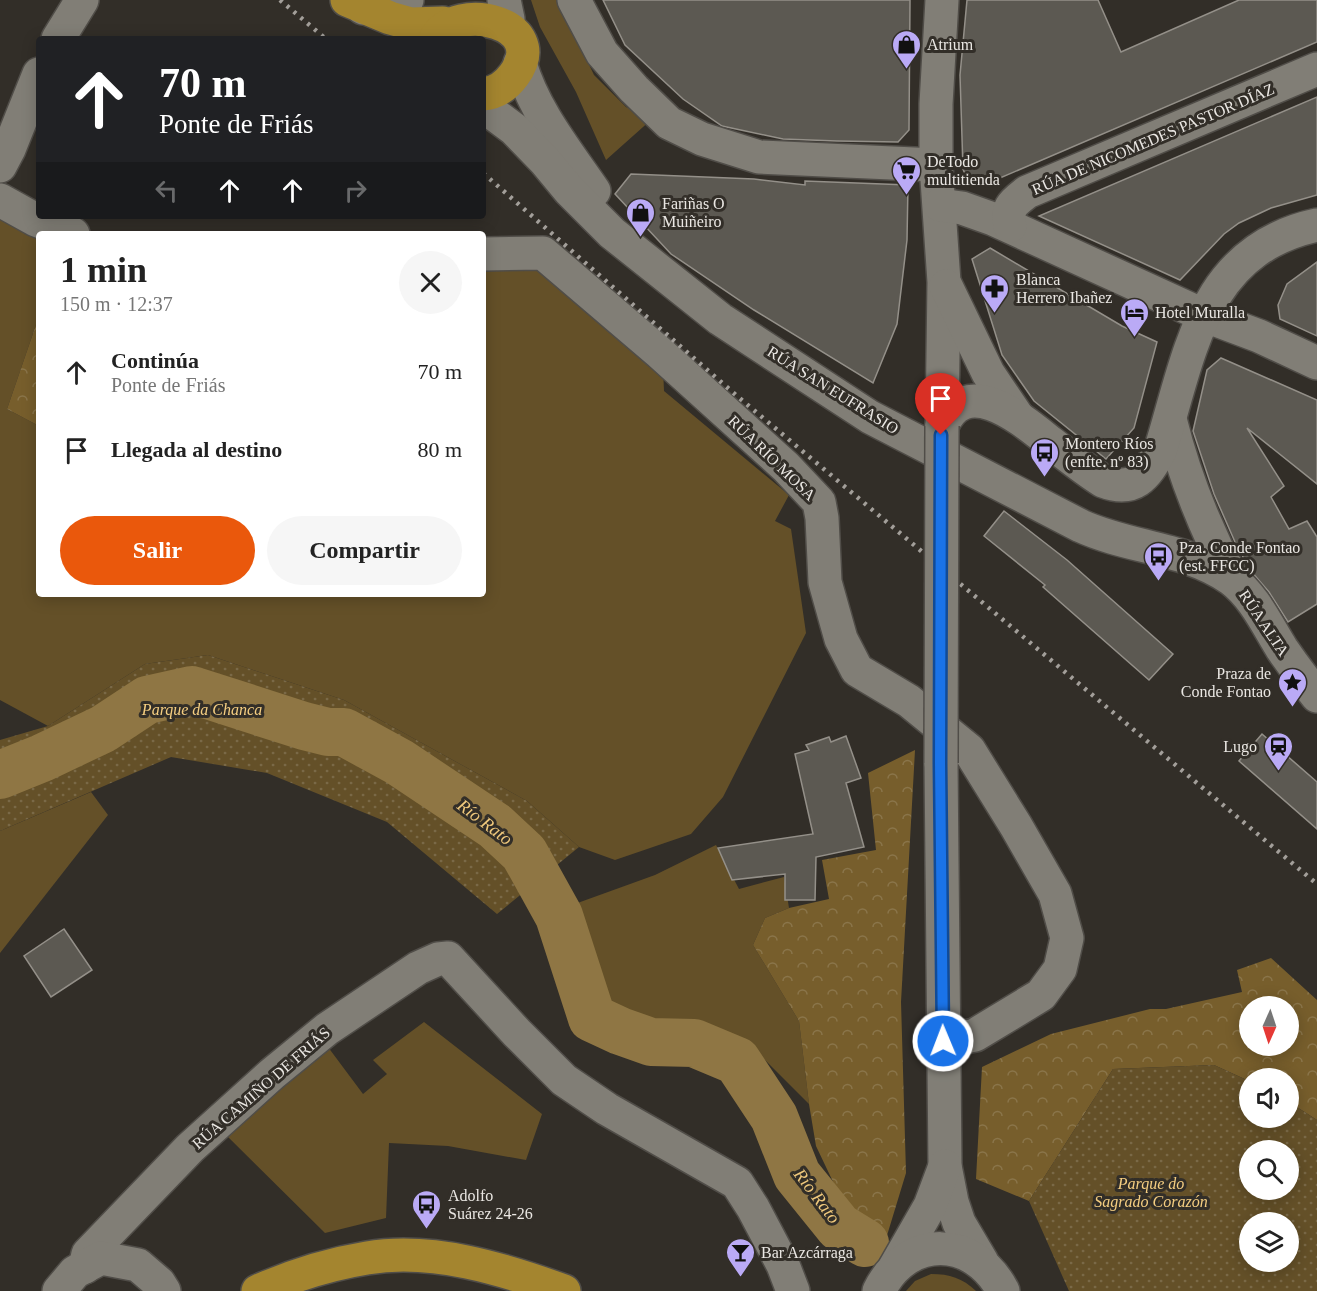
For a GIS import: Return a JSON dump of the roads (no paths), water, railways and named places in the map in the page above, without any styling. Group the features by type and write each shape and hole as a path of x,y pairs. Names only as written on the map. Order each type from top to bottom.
{"main road":[{"path":"355,4 411,24 452,18 475,7 498,12 506,9 520,39 522,51 520,63 508,82 498,90 486,93"},
{"path":"355,4 387,36"},
{"path":"258,1291 320,1269 369,1257 424,1256 475,1263 564,1291"}],"street":[{"path":"60,36 82,0"},
{"path":"355,4 407,0"},
{"path":"574,0 602,53 634,89 669,123 702,139 759,157 936,165"},
{"path":"942,0 936,85 936,165 944,282 942,426 955,757 943,1041 945,1166 959,1224 982,1262 996,1276 1003,1291"},
{"name":"RÚA SAN EUFRASIO","path":"520,63 525,82 535,104 552,131 645,260"},
{"name":"RÚA DE NICOMEDES PASTOR DÍAZ","path":"1010,226 1007,215 1011,206 1027,192 1317,69"},
{"path":"16,151 36,84"},
{"name":"RÚA SAN EUFRASIO","path":"486,108 514,129 569,190 645,260 720,319 870,417 1081,526 1115,540 1193,560 1232,579"},
{"path":"0,201 36,220 65,231"},
{"path":"940,205 962,208 1010,226 1203,315 1259,336 1317,363"},
{"path":"942,426 946,417 954,409 969,401 989,403 1017,416 1088,471 1114,485 1125,486 1135,483 1152,466 1160,451 1187,359 1203,315 1226,278 1244,260 1269,243 1289,233 1317,225"},
{"name":"RÚA RÍO MOSA","path":"486,254 543,253 660,353 786,467 819,502 825,582 841,639 857,670 909,701 1016,826 1055,894 1067,938 1060,969 1041,995 975,1035 943,1041"},
{"path":"944,282 988,373 1017,416"},
{"path":"1170,419 1184,474 1232,579"},
{"name":"RÚA ALTA","path":"1232,579 1250,598 1298,672 1317,696"},
{"name":"RÚA CAMIÑO DE FRIÁS","path":"85,1267 88,1254 190,1148 272,1074 327,1029 418,968 438,959 448,958 564,1080 607,1109 737,1183 783,1265 793,1291"},
{"path":"887,1279 930,1206 945,1166"},
{"path":"887,1279 910,1256 928,1250 946,1249 965,1253 982,1262"},
{"path":"59,1291 75,1272 101,1258 138,1264 159,1283 164,1291"}],"waterway":[{"name":"Río Rato","path":"0,775 103,729 147,700 192,690 304,726 328,732 344,732 399,762 495,826 524,853 559,916 592,1018 651,1042 694,1043 737,1061 774,1117 797,1175 839,1227 865,1243"}],"railway":[{"path":"280,0 322,36"},
{"path":"486,176 737,396 1317,884"}],"place":[{"name":"Atrium","path":"906,70"},
{"name":"DeTodo multitienda","path":"906,196"},
{"name":"Fariñas O Muiñeiro","path":"641,238"},
{"name":"Blanca Herrero Ibañez","path":"995,314"},
{"name":"Hotel Muralla","path":"1134,338"},
{"name":"Montero Ríos (enfte. nº 83)","path":"1044,478"},
{"name":"Pza. Conde Fontao (est. FFCC)","path":"1158,582"},
{"name":"Praza de Conde Fontao","path":"1292,708"},
{"name":"Lugo","path":"1278,772"},
{"name":"Adolfo Suárez 24-26","path":"427,1230"},
{"name":"Bar Azcárraga","path":"740,1278"}],"park label":[{"name":"Parque da Chanca","path":"202,709"},
{"name":"Parque do Sagrado Corazón","path":"1151,1192"}]}
